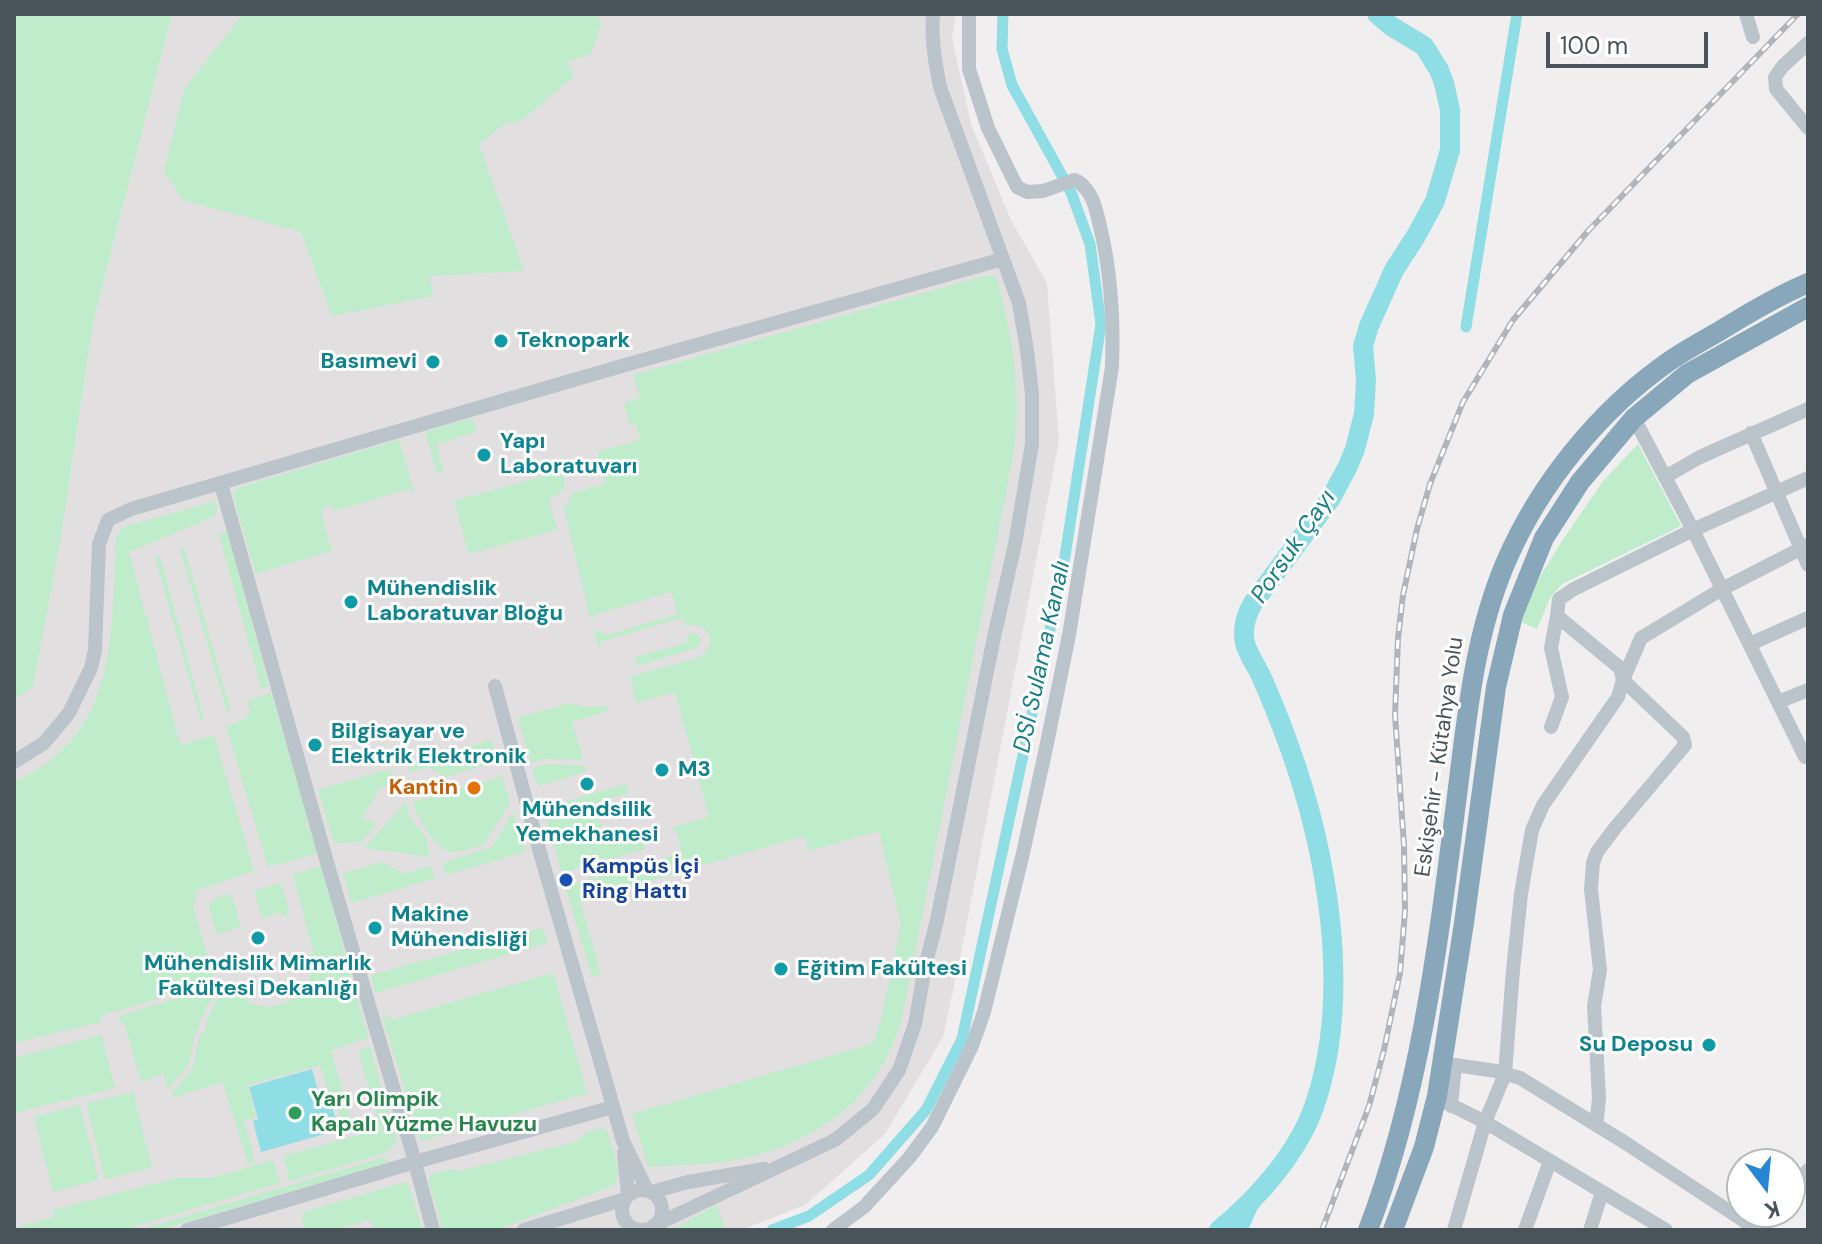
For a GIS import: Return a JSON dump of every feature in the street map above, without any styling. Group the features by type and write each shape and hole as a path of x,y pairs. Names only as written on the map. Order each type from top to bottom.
{"highway":[{"name":"Eskişehir - Kütahya Yolu","path":"1368,1230 1407,1102 1425,1024 1472,685 1481,639 1505,565 1521,531 1560,469 1616,406 1671,360 1741,317 1808,283"},
{"name":"Eskişehir - Kütahya Yolu","path":"1393,1230 1444,1101 1462,937 1496,687 1513,615 1544,538 1580,482 1634,418 1687,374 1808,307"}],"street":[{"path":"623,1141 626,1197 622,1208 623,1218 629,1225 642,1228 835,1140 873,1109 899,1070 915,1024 1015,544 1032,444 1032,394 1019,303 940,87 934,57 933,14"},
{"path":"833,1230 864,1207 909,1158 932,1127 972,1046 984,1012 1023,853 1069,635 1112,367 1114,328 1111,286 1094,202 1083,185 1066,182 1043,191 1027,192 1017,187 988,128 969,69 969,14"},
{"path":"1746,14 1753,37"},
{"path":"1808,43 1775,77 1776,89 1808,128"},
{"path":"14,762 44,743 61,723 91,668 95,650 99,544 108,520 131,509 461,412 1003,259"},
{"path":"1665,477 1700,457 1808,409"},
{"path":"1634,418 1807,758"},
{"path":"1751,433 1804,547 1808,565"},
{"path":"1551,727 1562,697 1551,648 1559,599 1693,530 1808,478"},
{"path":"221,484 433,1230"},
{"path":"1454,1230 1485,1122 1505,1074 1521,894 1532,830 1543,805 1618,697 1641,638 1722,589 1804,547"},
{"path":"1557,616 1620,668 1623,680 1683,737 1685,745 1615,828 1597,852 1593,863 1591,889 1600,970 1594,1006 1599,1098 1595,1124"},
{"path":"1750,644 1808,618"},
{"path":"495,686 623,1141 662,1209 660,1218 642,1228"},
{"path":"1778,702 1808,690"},
{"path":"1662,1229 1485,1122 1444,1101 1455,1065 1520,1078 1760,1230"},
{"path":"187,1230 613,1107"},
{"path":"1525,1230 1550,1161"},
{"path":"524,1230 626,1197 637,1190 649,1191 784,1165"},
{"path":"1590,1230 1602,1192"}],"shaded area":[{"path":"172,14 956,14 952,38 971,124 1011,220 1047,283 1059,441 943,1037 885,1134 805,1205 741,1230 14,1230 14,699 33,686 66,502 93,323"}],"green space":[{"path":"14,14 172,14 93,323 61,536 33,687 14,699"},
{"path":"243,14 594,14 601,21 592,53 567,62 574,76 521,121 506,123 479,144 524,271 429,276 434,296 332,316 301,232 183,200 164,172 184,89"},
{"path":"984,276 997,279 1006,316 1015,374 1016,432 901,1022 890,1051 864,1091 847,1108 808,1135 741,1159 648,1167 632,1114 872,1044 880,1024 901,925 879,831 809,851 804,836 580,901 601,975 592,977 565,886 682,853 677,832 671,828 709,817 675,692 636,703 630,677 700,657 711,639 705,629 685,625 682,618 600,642 599,648 594,632 602,630 604,636 678,614 671,592 593,615 594,620 591,621 564,510 572,493 605,484 597,452 640,440 636,424 630,425 624,403 640,398 633,375"},
{"path":"472,418 476,432 436,444 444,471 437,473 425,432"},
{"path":"399,440 414,491 410,493 408,489 334,511 332,505 322,508 321,515 332,551 256,576 233,495 238,488"},
{"path":"1638,444 1681,526 1562,584 1550,598 1537,629 1521,622 1530,593 1562,541 1603,481"},
{"path":"559,472 564,478 564,489 549,499 557,530 469,554 454,501"},
{"path":"216,501 215,516 129,552 179,740 182,745 214,735 254,871 198,890 193,907 215,982 100,1016 101,1022 14,1043 14,782 48,762 74,738 91,710 109,645 116,538 122,529"},
{"path":"227,531 269,686 261,688 219,534"},
{"path":"184,547 231,711 227,712 180,549"},
{"path":"160,556 204,720 201,721 155,558"},
{"path":"687,635 698,635 701,641 696,648 637,666 635,657 686,643"},
{"path":"271,693 309,821 305,825 311,828 318,853 268,867 226,726 244,720 250,712 248,702 253,698"},
{"path":"570,703 583,707 607,706 608,711 572,722 583,760 546,759 531,763 518,718"},
{"path":"491,740 496,756 482,766 445,777 428,767 410,772 408,764"},
{"path":"548,764 584,766 586,772 538,786 532,768"},
{"path":"390,769 394,784 380,788 362,818 377,824 361,842 334,843 318,790"},
{"path":"502,776 510,804 484,844 456,852 439,846 423,824 413,802"},
{"path":"626,784 628,793 595,803 606,845 642,836 645,849 562,873 543,808"},
{"path":"406,802 410,817 426,838 430,857 364,848"},
{"path":"513,812 525,852 446,875 443,863 492,847"},
{"path":"383,862 403,874 431,866 435,878 352,903 343,873"},
{"path":"321,866 368,1038 331,1050 354,1132 345,1134 334,1095 329,1096 320,1065 247,1085 256,1117 244,1121 255,1162 248,1164 223,1082 174,1097 172,1093 193,1068 199,1037 205,1030 207,1019 219,997 229,987 235,986 251,1003 273,1006 292,1000 306,986 311,968 308,955 314,953 293,876"},
{"path":"281,883 290,914 283,916 281,912 262,918 254,891"},
{"path":"230,894 241,927 217,935 210,904 216,898"},
{"path":"543,928 548,943 375,993 371,975"},
{"path":"553,973 587,1093 480,1124 477,1119 452,1126 454,1132 421,1141 382,1017 388,1015 391,1020"},
{"path":"217,986 194,1038 188,1066 168,1089 163,1074 141,1082 125,1025 119,1016"},
{"path":"101,1035 115,1088 14,1113 14,1058"},
{"path":"370,1047 397,1141 386,1153 290,1181 284,1156 380,1129 358,1051"},
{"path":"133,1092 152,1168 105,1179 86,1103"},
{"path":"80,1105 99,1180 53,1192 34,1117"},
{"path":"601,1128 608,1132 618,1170 612,1186 497,1230 443,1230 429,1183 430,1175 450,1169 459,1171 575,1142"},
{"path":"385,1157 387,1163 159,1230 139,1230"},
{"path":"273,1160 280,1183 122,1230 14,1230 55,1217 53,1210 177,1178 212,1178"},
{"path":"402,1183 410,1189 422,1230 373,1230 370,1220 333,1230 305,1230 304,1212"},
{"path":"716,1205 726,1230 671,1230 678,1227"}],"water":[{"name":"Yarı Olimpik Kapalı Yüzme Havuzu","path":"312,1069 322,1105 331,1103 339,1130 261,1152 253,1121 258,1119 249,1087"}],"waterway":[{"name":"DSİ Sulama Kanalı","path":"772,1230 809,1216 869,1175 926,1110 962,1039 1063,569 1101,324 1090,244 1071,192 1012,85 1002,49 1003,14"},
{"name":"Porsuk Çayı","path":"1219,1230 1277,1172 1300,1137 1316,1101 1327,1058 1332,1013 1330,920 1314,828 1285,735 1246,647 1245,622 1253,603 1331,498 1348,466 1364,414 1366,380 1363,346 1369,326 1394,270 1435,201 1450,150 1450,110 1439,70 1424,46 1377,14"},
{"path":"1466,327 1517,14"},
{"path":"1242,1230 1259,1192"}],"railway":[{"path":"1322,1230 1369,1106 1400,973 1405,911 1395,715 1398,638 1403,595 1430,484 1463,402 1513,320 1588,231 1798,14"}],"place":[{"name":"Teknopark","path":"501,341"},
{"name":"Basımevi","path":"433,362"},
{"name":"Yapı Laboratuvarı","path":"484,455"},
{"name":"Mühendislik Laboratuvar Bloğu","path":"351,602"},
{"name":"Bilgisayar ve Elektrik Elektronik","path":"315,745"},
{"name":"M3","path":"662,770"},
{"name":"Mühendsilik Yemekhanesi","path":"587,784"},
{"name":"Kantin","path":"474,788"},
{"name":"Kampüs İçi Ring Hattı","path":"566,880"},
{"name":"Makine Mühendisliği","path":"375,928"},
{"name":"Mühendislik Mimarlık Fakültesi Dekanlığı","path":"258,938"},
{"name":"Eğitim Fakültesi","path":"781,969"},
{"name":"Su Deposu","path":"1709,1045"},
{"name":"Yarı Olimpik Kapalı Yüzme Havuzu","path":"295,1113"}]}
